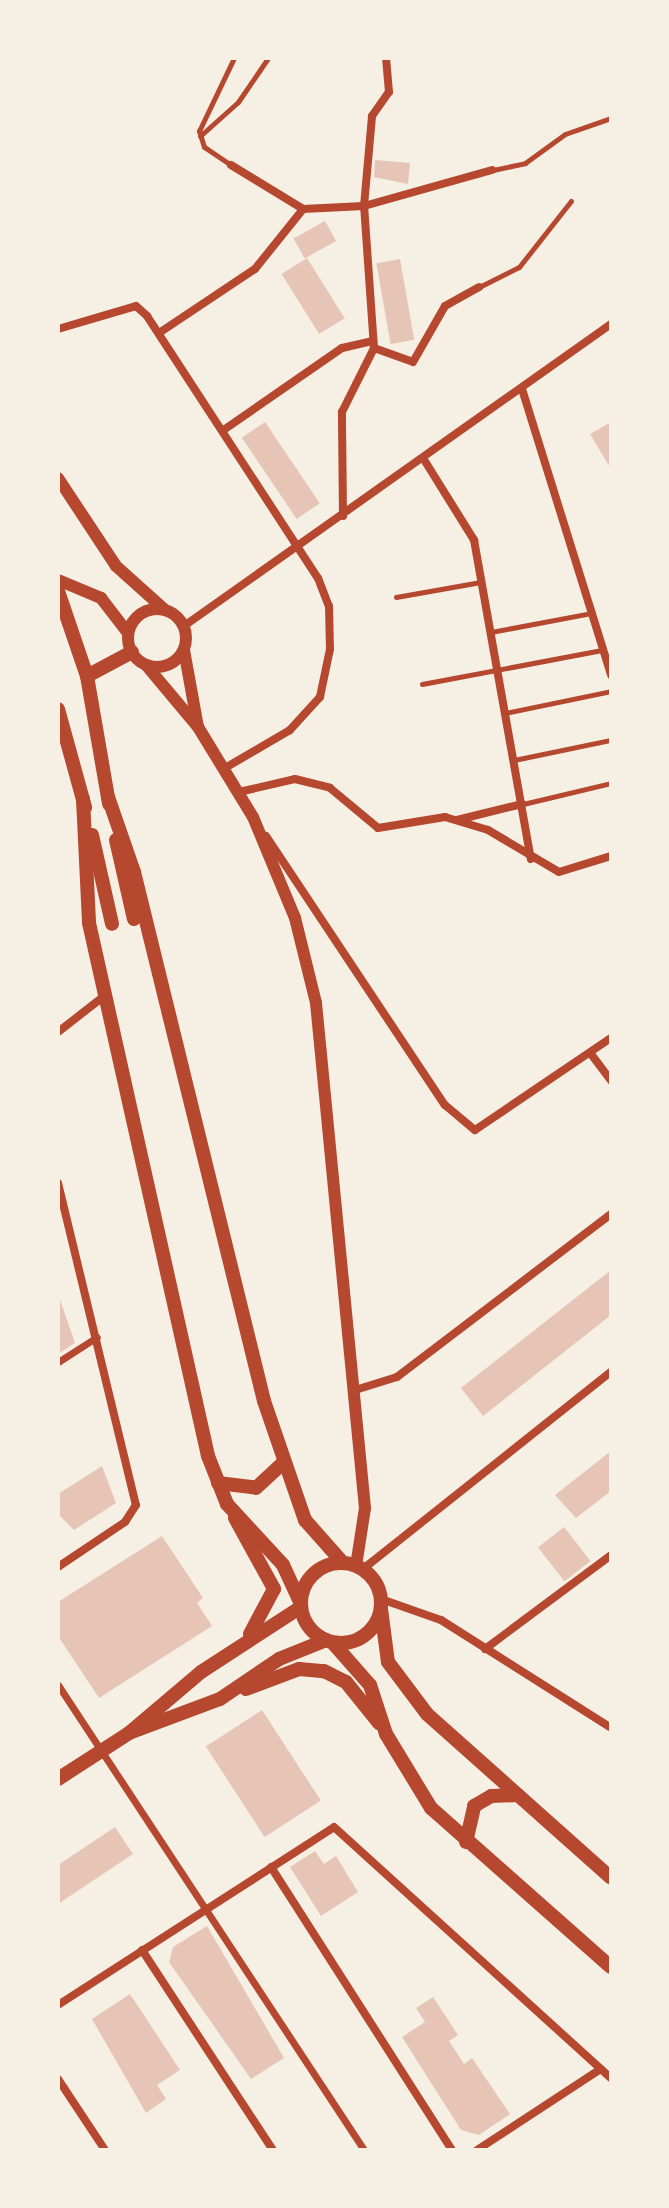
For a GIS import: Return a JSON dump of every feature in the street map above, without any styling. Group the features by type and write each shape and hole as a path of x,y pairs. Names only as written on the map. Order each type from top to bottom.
{"main road":[{"path":"58,478 116,566 184,626 184,650 198,727"},
{"path":"58,580 101,598 128,633 132,652 198,727 253,817 295,918 316,1003 365,1508 354,1566"},
{"path":"58,591 87,676 134,919"},
{"path":"128,633 145,611 164,609"},
{"path":"146,665 164,667 184,650"},
{"path":"87,676 132,652"},
{"path":"58,709 112,924"},
{"path":"108,797 134,872 283,1463 313,1533 354,1566 381,1604 381,1643 400,1681 518,1795 611,1878"},
{"path":"83,799 89,923 103,997 218,1483 274,1589 267,1613 232,1651"},
{"path":"218,1483 256,1488 283,1463"},
{"path":"227,1504 283,1565 309,1627 329,1642 370,1685 386,1734"},
{"path":"58,1779 129,1733 232,1651 301,1605 309,1580 354,1566"},
{"path":"220,1699 279,1659 369,1632 381,1604"},
{"path":"129,1733 312,1669 346,1682 386,1734 431,1808 611,1967"},
{"path":"466,1842 474,1806 491,1796 518,1795"}],"street":[{"path":"343,516 342,412 373,344 364,206 372,116 389,92 386,58"},
{"path":"231,165 303,209 364,206 492,170"},
{"path":"159,333 255,269 303,209"},
{"path":"225,429 342,348 373,344 413,362 445,306 479,287"},
{"path":"58,329 136,306 159,333 302,545 329,606 320,697 290,730 225,768"},
{"path":"184,626 611,324"},
{"path":"522,389 611,675"},
{"path":"423,458 474,540 531,859"},
{"path":"239,792 295,779 330,788 378,828 456,820 522,804"},
{"path":"253,817 445,1105 475,1130 611,1038"},
{"path":"456,820 488,830 531,859 559,872 611,856"},
{"path":"58,1032 103,997"},
{"path":"591,1054 611,1081"},
{"path":"58,1183 136,1505 125,1522 61,1564 58,1553"},
{"path":"352,1391 397,1377 611,1214"},
{"path":"58,1362 97,1337"},
{"path":"354,1566 611,1372"},
{"path":"485,1649 611,1555"},
{"path":"381,1604 417,1608 611,1728"},
{"path":"58,1685 364,2150"},
{"path":"58,2005 334,1827 611,2078"},
{"path":"271,1867 452,2150"},
{"path":"142,1950 273,2150"},
{"path":"477,2150 601,2069"},
{"path":"58,2079 105,2150"}],"lane":[{"path":"200,136 202,113 234,58"},
{"path":"200,136 238,102 268,58"},
{"path":"492,170 525,163 565,134 611,118"},
{"path":"200,136 231,165"},
{"path":"479,287 519,267 571,201"},
{"path":"396,597 482,582"},
{"path":"491,632 592,613"},
{"path":"422,684 603,650"},
{"path":"505,713 611,691"},
{"path":"514,760 611,740"},
{"path":"522,804 611,783"}],"building":[{"path":"375,160 410,163 408,184 374,177"},
{"path":"325,221 336,241 305,259 294,238"},
{"path":"307,258 345,318 319,334 282,274"},
{"path":"400,259 414,340 391,344 376,263"},
{"path":"265,422 320,503 297,519 242,438"},
{"path":"611,422 611,469 590,434"},
{"path":"611,1270 611,1315 483,1416 461,1388"},
{"path":"58,1294 75,1343 58,1354"},
{"path":"611,1451 611,1491 576,1518 555,1495"},
{"path":"102,1466 116,1503 74,1530 58,1514 58,1494"},
{"path":"564,1527 590,1561 564,1581 538,1547"},
{"path":"162,1536 203,1598 197,1603 212,1626 99,1698 58,1636 58,1602"},
{"path":"262,1710 321,1801 265,1837 206,1746"},
{"path":"115,1827 133,1854 58,1904 58,1865"},
{"path":"315,1851 324,1864 336,1856 358,1892 321,1916 290,1867"},
{"path":"207,1926 284,2058 251,2079 169,1962 173,1947"},
{"path":"130,1994 180,2070 157,2085 166,2099 146,2113 92,2019"},
{"path":"433,1997 458,2035 449,2041 464,2064 472,2058 510,2114 479,2135 461,2130 402,2037 425,2022 416,2008"}]}
